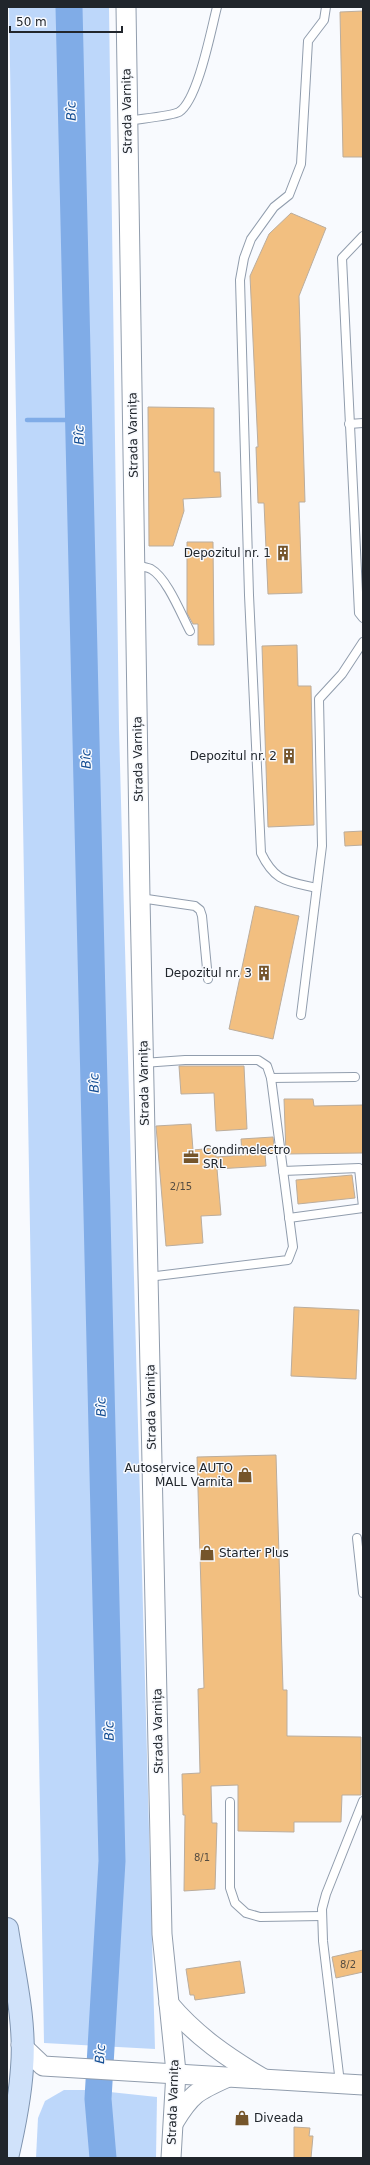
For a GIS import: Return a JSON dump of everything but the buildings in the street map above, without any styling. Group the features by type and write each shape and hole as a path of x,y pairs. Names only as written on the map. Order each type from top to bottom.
{"main road":[{"path":"7,1929 20,2020 14,2043 22,2067 13,2087 17,2114 8,2158"}],"street":[{"name":"Strada Varnița","path":"126,7 143,1063 162,1934 176,2072 171,2158"},
{"path":"169,2004 192,2029 216,2049 267,2080"},
{"path":"14,2043 50,2066 176,2072 228,2078 363,2085"},
{"path":"13,2087 50,2066"},
{"path":"174,2122 193,2095 201,2089 228,2078"}],"lane":[{"path":"128,121 178,113 189,102 197,84 217,7"},
{"path":"316,888 282,879 269,869 262,853 249,595 240,280 244,258 251,239 274,207 289,195 299,169 308,41 324,20 326,7"},
{"path":"363,236 342,258 359,613 363,618"},
{"path":"349,424 363,423"},
{"path":"135,565 151,569 159,576 167,587 190,631"},
{"path":"301,1015 322,846 319,699 342,674 363,642"},
{"path":"140,898 195,906 200,910 202,916 208,979"},
{"path":"143,1063 185,1060 258,1060 267,1066 271,1078 293,1247 288,1260 148,1277"},
{"path":"271,1078 355,1077"},
{"path":"283,1171 360,1168 363,1208 289,1218"},
{"path":"356,1538 363,1593"},
{"path":"340,2084 323,1941 322,1916 326,1894 363,1801"},
{"path":"230,1802 230,1888 235,1903 246,1913 260,1917 322,1916"}],"shaded area":[{"path":"9,7 109,7 119,728 155,2049 44,2043"},
{"path":"64,2090 91,2090 157,2097 156,2158 36,2158 38,2118 45,2101"}],"waterway":[{"name":"Bîc","path":"69,7 112,1861 98,2099 103,2158"},
{"path":"27,420 79,420"}],"place":[{"name":"Depozitul nr. 1","path":"283,553"},
{"name":"Depozitul nr. 2","path":"289,756"},
{"name":"Depozitul nr. 3","path":"264,973"},
{"name":"Condimelectro SRL","path":"191,1157"},
{"name":"Autoservice AUTO MALL Varnita","path":"245,1475"},
{"name":"Starter Plus","path":"207,1553"},
{"name":"Diveada","path":"242,2118"}]}
